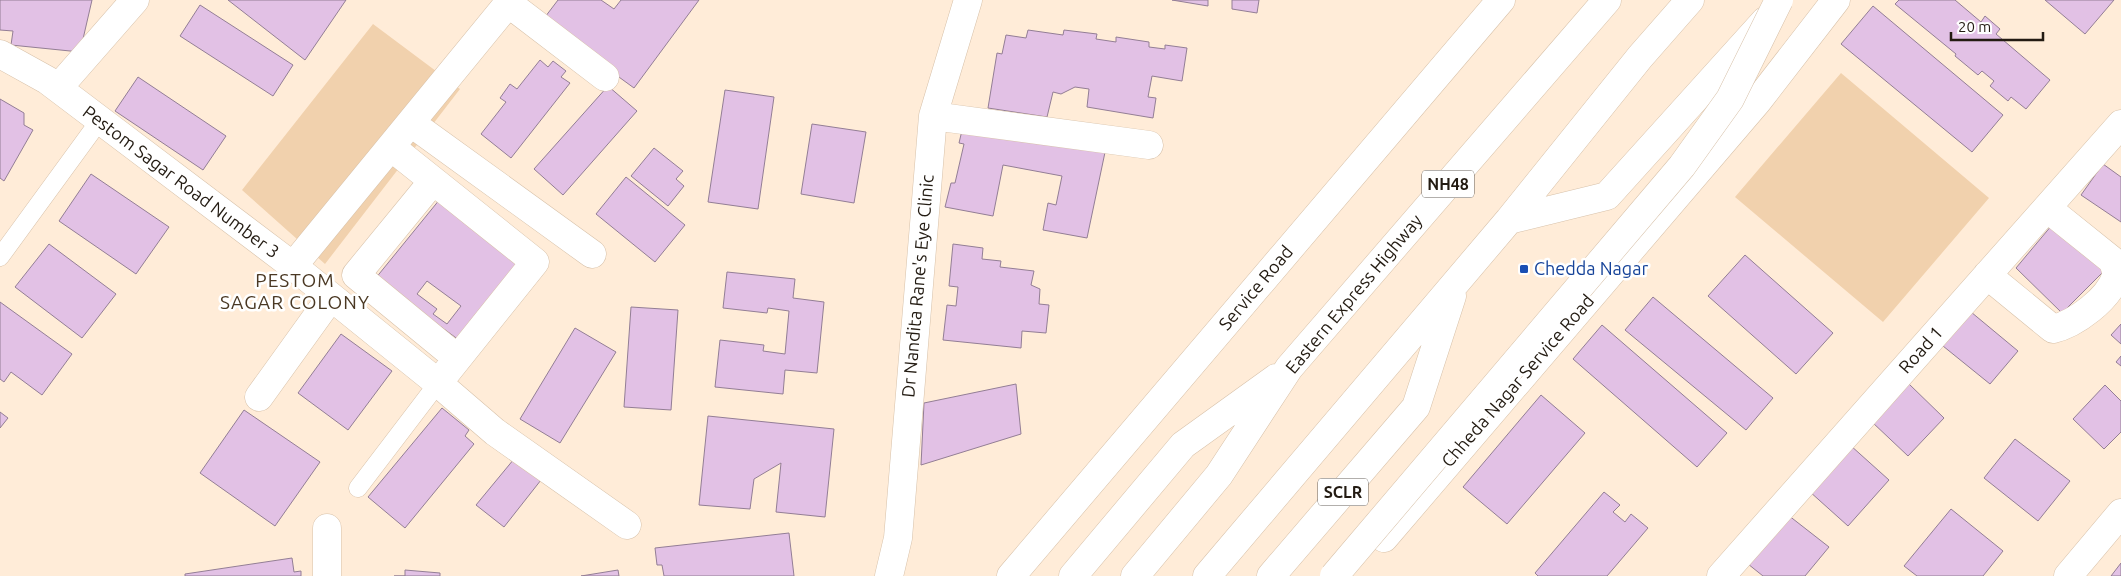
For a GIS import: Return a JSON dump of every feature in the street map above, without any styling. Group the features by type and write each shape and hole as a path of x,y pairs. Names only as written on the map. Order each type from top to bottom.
{"main road":[{"path":"58,88 135,0"},
{"name":"Dr Nandita Rane's Eye Clinic","path":"889,576 898,538 932,116 968,0"},
{"name":"Service Road","path":"1011,576 1501,0"},
{"name":"Eastern Express Highway","path":"1135,576 1219,475 1289,368 1607,0"},
{"path":"1207,576 1509,220 1640,57 1690,0"},
{"path":"1334,576 1682,166 1730,99 1779,0"},
{"path":"1509,220 1607,196 1784,0"},
{"name":"Chheda Nagar Service Road","path":"1352,576 1757,102 1836,0"},
{"path":"293,266 510,1 605,77"},
{"name":"Pestom Sagar Road Number 3","path":"0,54 58,88 293,266 438,382 495,432 627,525"},
{"path":"932,116 1149,145"},
{"path":"411,122 592,254"},
{"name":"Road 1","path":"1721,576 2121,124"},
{"path":"390,147 535,262 438,382"},
{"path":"433,180 356,275 457,358"},
{"path":"1987,275 2053,329 2067,326 2108,293 2116,274 2113,261 2047,208"},
{"name":"SCLR","path":"1271,576 1416,407 1456,282"},
{"path":"259,397 331,297"},
{"path":"1073,576 1183,445 1289,368"},
{"path":"2068,576 2121,514"},
{"path":"327,528 327,576"}],"lane":[{"path":"0,257 100,120"},
{"path":"358,488 438,382"}],"shaded area":[{"path":"373,24 460,89 325,264 242,190"},
{"path":"1841,73 1989,198 1883,322 1735,197"}],"building":[{"path":"0,0 92,0 80,52 11,45 13,31 0,30"},
{"path":"228,0 346,0 305,60"},
{"path":"558,0 601,0 614,9 621,0 699,0 634,88 542,21"},
{"path":"1172,0 1208,0 1208,6"},
{"path":"1232,0 1259,0 1257,13 1232,9"},
{"path":"1899,0 1955,0 1981,22 1985,16 2000,29 1996,34 2050,80 2026,109 2011,97 2008,101 1990,86 1994,81 1982,71 1978,75 1955,56 1956,54 1895,4"},
{"path":"2045,0 2114,0 2085,34"},
{"path":"200,5 293,65 273,96 180,36"},
{"path":"1873,6 2003,115 1972,152 1841,44"},
{"path":"1028,30 1063,35 1064,30 1097,34 1096,39 1116,42 1116,37 1149,42 1149,47 1165,49 1165,45 1187,48 1182,81 1152,76 1148,97 1156,98 1153,118 1087,107 1089,89 1075,87 1061,94 1053,92 1047,117 988,108 997,53 1002,54 1006,35 1026,38"},
{"path":"540,60 548,67 553,61 566,71 561,77 570,83 511,158 481,134 506,102 500,98 510,84 517,89"},
{"path":"138,77 226,136 203,170 115,111"},
{"path":"608,86 637,111 563,195 534,169"},
{"path":"725,90 774,97 758,209 708,202"},
{"path":"0,99 24,113 24,125 33,130 4,181 0,178"},
{"path":"964,122 1108,138 1087,238 1043,230 1048,203 1056,205 1062,176 1003,165 993,216 945,207 951,183 955,183 964,144 959,143"},
{"path":"812,124 866,132 854,203 801,194"},
{"path":"654,148 683,171 676,179 684,186 668,206 631,176"},
{"path":"2103,164 2121,177 2121,222 2081,195"},
{"path":"91,174 169,227 136,274 59,221"},
{"path":"626,177 685,225 655,262 596,214"},
{"path":"440,199 521,263 459,340 375,279","holes":["427,281 461,306 447,324 433,314 437,309 417,294"]},
{"path":"2052,225 2104,271 2062,313 2016,268"},
{"path":"49,244 116,294 82,338 15,287"},
{"path":"953,244 983,248 982,259 1001,261 1000,267 1034,271 1031,285 1040,289 1039,304 1049,305 1046,333 1022,331 1021,348 943,340 947,305 956,306 958,287 949,286"},
{"path":"1745,255 1833,333 1796,374 1708,296"},
{"path":"727,272 795,279 793,298 824,302 817,373 785,370 783,394 715,387 720,340 764,345 763,351 785,354 789,311 768,308 767,313 723,308"},
{"path":"1653,297 1773,398 1746,430 1625,330"},
{"path":"0,302 72,354 42,395 11,372 4,382 0,379"},
{"path":"631,307 678,310 671,410 624,407"},
{"path":"1971,312 2018,351 1990,384 1943,346"},
{"path":"2121,324 2121,344 2111,335"},
{"path":"1602,325 1727,433 1697,467 1573,359"},
{"path":"575,328 616,352 560,443 520,419"},
{"path":"341,334 392,371 348,430 298,393"},
{"path":"2121,356 2121,366 2116,362"},
{"path":"1016,384 1021,434 921,465 924,403"},
{"path":"1909,384 1944,418 1908,456 1872,422"},
{"path":"2105,385 2121,401 2121,432 2104,449 2073,419"},
{"path":"1541,395 1585,433 1507,524 1463,487"},
{"path":"442,408 469,430 465,436 474,444 405,528 368,497"},
{"path":"244,410 320,462 275,526 200,473"},
{"path":"0,412 8,418 0,428"},
{"path":"708,416 834,429 825,517 776,512 781,463 754,479 750,509 699,505"},
{"path":"2015,439 2070,481 2038,521 1984,478"},
{"path":"1850,445 1889,480 1848,526 1809,491"},
{"path":"514,459 541,480 504,527 476,505"},
{"path":"1604,492 1620,505 1613,512 1625,522 1631,514 1648,528 1607,576 1538,576 1535,573"},
{"path":"1951,509 2003,551 1983,576 1917,576 1904,566"},
{"path":"1788,515 1829,547 1805,576 1763,576 1748,564"},
{"path":"789,533 794,576 664,576 662,565 657,565 655,548"},
{"path":"292,558 294,572 301,571 301,576 185,576 185,574"},
{"path":"2121,563 2121,576 2111,576"},
{"path":"405,570 440,573 440,576 405,576"},
{"path":"618,570 619,576 581,576"}],"place":[{"name":"Chedda Nagar","path":"1524,269"}],"district":[{"name":"PESTOM SAGAR COLONY","path":"295,291"}]}
